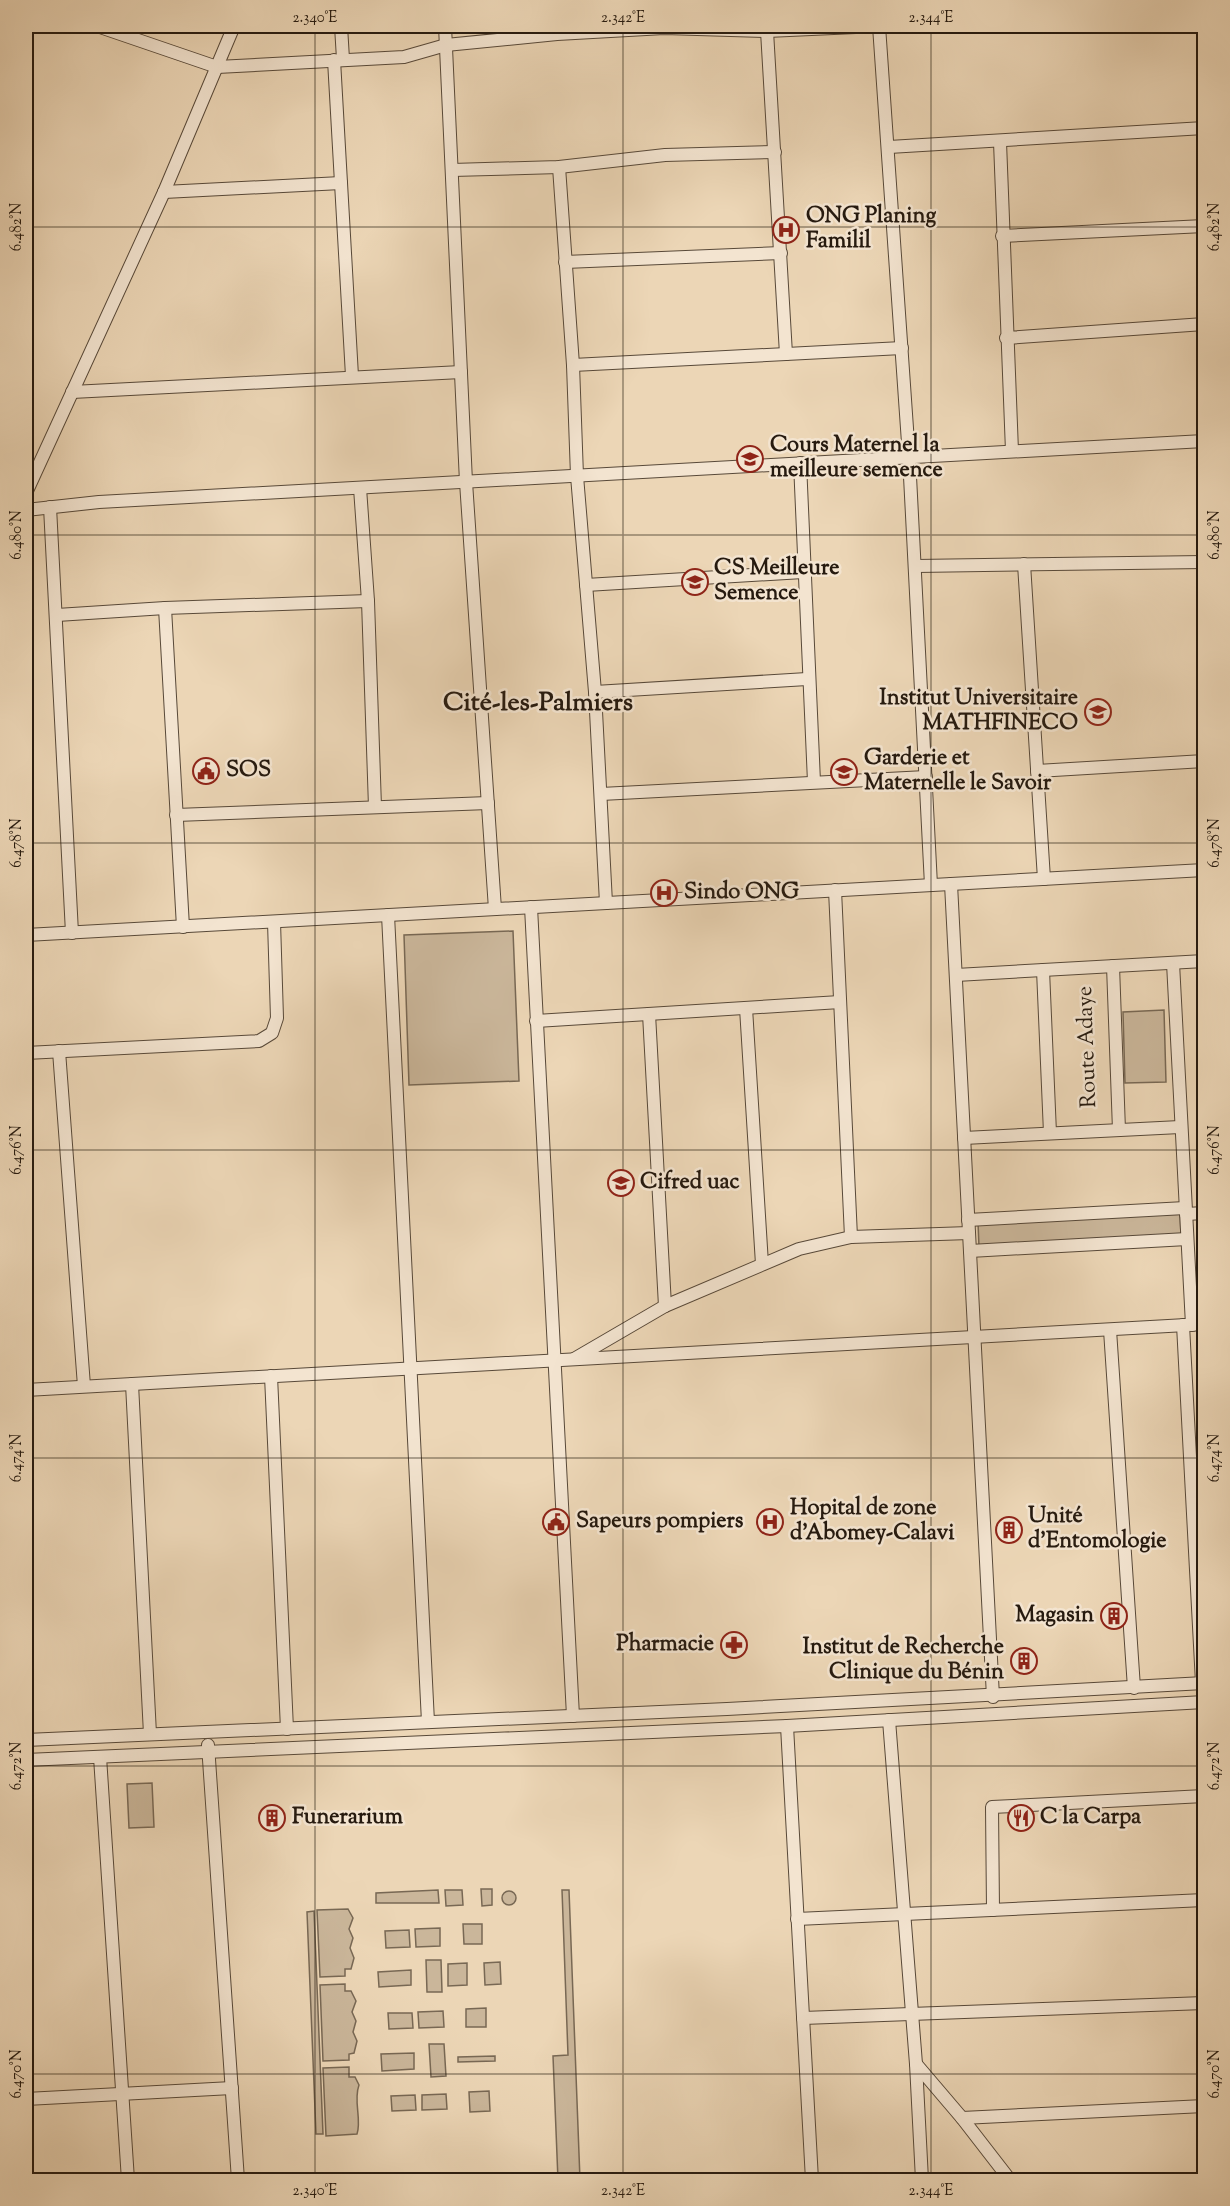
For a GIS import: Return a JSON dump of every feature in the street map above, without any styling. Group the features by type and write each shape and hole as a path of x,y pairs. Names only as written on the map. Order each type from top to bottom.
{"street":[{"path":"98,26 217,67 404,57 446,45 557,30 664,27 767,31 878,26 889,147 916,566 932,885"},
{"path":"26,493 164,192 234,26"},
{"path":"341,26 339,59 341,183 352,376"},
{"path":"445,26 466,482 495,909"},
{"path":"767,31 786,354"},
{"path":"889,147 1204,128"},
{"path":"1000,142 1012,451"},
{"path":"452,170 560,167 665,155 775,152"},
{"path":"560,167 573,365 577,476 595,692 606,903"},
{"path":"164,192 341,183"},
{"path":"1002,236 1204,226"},
{"path":"566,262 781,253"},
{"path":"1006,338 1204,324"},
{"path":"573,365 902,348"},
{"path":"72,392 461,372"},
{"path":"26,510 99,502 1204,441"},
{"path":"800,463 807,679 814,782"},
{"path":"360,488 368,601 375,807"},
{"path":"50,507 72,933"},
{"path":"916,566 1204,562"},
{"path":"1024,564 1044,879"},
{"path":"586,585 803,572"},
{"path":"57,615 165,608 368,601"},
{"path":"165,608 183,927"},
{"path":"595,692 807,679"},
{"path":"1037,771 1204,761"},
{"path":"600,794 926,777"},
{"path":"176,815 488,803"},
{"path":"26,936 1204,870"},
{"path":"951,884 993,1697"},
{"path":"835,890 851,1237"},
{"path":"531,907 573,1716"},
{"path":"388,915 428,1722"},
{"path":"26,1053 259,1041 272,1033 277,1018 274,922"},
{"path":"956,975 1204,961"},
{"path":"26,1740 993,1697 1203,1683 1193,1324 1180,1127 1173,963"},
{"path":"1110,966 1115,1128"},
{"path":"1043,970 1050,1133"},
{"path":"537,1021 840,1002"},
{"path":"746,1008 762,1264"},
{"path":"649,1014 665,1306"},
{"path":"59,1051 84,1386"},
{"path":"964,1138 1115,1128 1180,1127"},
{"path":"570,1361 665,1306 799,1249 851,1237 969,1226 1186,1211 1204,1213"},
{"path":"970,1251 1187,1239"},
{"path":"26,1390 554,1362 1193,1324"},
{"path":"1110,1330 1134,1688"},
{"path":"271,1376 286,1729"},
{"path":"132,1384 150,1734"},
{"path":"26,1760 787,1726 1204,1702"},
{"path":"889,1720 916,2064 921,2181"},
{"path":"787,1726 812,2181"},
{"path":"207,1733 238,2181"},
{"path":"100,1756 128,2181"},
{"path":"993,1910 992,1807 1204,1796"},
{"path":"797,1919 1204,1900"},
{"path":"803,2018 1204,2002"},
{"path":"916,2064 962,2118 1010,2181"},
{"path":"26,2099 232,2088"},
{"path":"962,2118 1204,2106"}],"shaded area":[{"path":"513,931 519,1081 409,1085 404,935"},
{"path":"1164,1010 1166,1082 1125,1083 1123,1012"},
{"path":"1180,1212 1181,1237 979,1247 978,1222"},
{"path":"152,1783 154,1827 129,1828 127,1784"},
{"path":"481,1889 492,1889 492,1905 482,1906"},
{"path":"438,1890 439,1903 376,1903 376,1893"},
{"path":"445,1890 462,1890 463,1905 446,1906"},
{"path":"562,1890 569,1890 580,2180 558,2180 553,2056 568,2055"},
{"path":"509,1891 514,1893 516,1898 514,1903 509,1905 504,1903 502,1898 504,1893"},
{"path":"348,1909 353,1918 349,1929 353,1938 350,1948 354,1958 351,1969 345,1969 345,1976 320,1977 317,1910"},
{"path":"314,1911 323,2134 316,2134 307,1912"},
{"path":"463,1924 482,1924 482,1944 464,1944"},
{"path":"440,1928 440,1946 416,1947 415,1929"},
{"path":"409,1930 410,1947 386,1948 385,1931"},
{"path":"426,1960 441,1960 442,1992 427,1992"},
{"path":"500,1962 501,1984 485,1985 484,1963"},
{"path":"467,1963 467,1985 448,1986 448,1964"},
{"path":"411,1970 411,1985 379,1987 378,1972"},
{"path":"345,1984 345,1991 351,1991 356,2001 352,2012 356,2021 353,2032 357,2041 354,2053 349,2054 349,2060 323,2061 320,1985"},
{"path":"486,2008 486,2027 466,2027 466,2009"},
{"path":"443,2011 444,2027 419,2028 418,2012"},
{"path":"388,2013 412,2013 413,2028 389,2029"},
{"path":"429,2044 444,2044 446,2076 431,2077"},
{"path":"414,2053 414,2069 382,2071 381,2054"},
{"path":"495,2056 495,2061 458,2062 458,2057"},
{"path":"349,2067 349,2077 355,2077 359,2085 357,2134 326,2136 323,2068"},
{"path":"489,2091 490,2111 470,2112 469,2092"},
{"path":"446,2094 447,2109 422,2110 422,2095"},
{"path":"415,2095 416,2110 392,2111 391,2096"}],"place":[{"name":"ONG Planing Familil","path":"786,230"},
{"name":"Cours Maternel la meilleure semence","path":"750,459"},
{"name":"CS Meilleure Semence","path":"695,582"},
{"name":"Institut Universitaire MATHFINECO","path":"1098,712"},
{"name":"SOS","path":"206,771"},
{"name":"Garderie et Maternelle le Savoir","path":"844,772"},
{"name":"Sindo ONG","path":"664,893"},
{"name":"Cifred uac","path":"621,1183"},
{"name":"Sapeurs pompiers","path":"556,1522"},
{"name":"Hopital de zone d’Abomey-Calavi","path":"770,1522"},
{"name":"Unité d'Entomologie","path":"1009,1530"},
{"name":"Magasin","path":"1114,1616"},
{"name":"Pharmacie","path":"734,1645"},
{"name":"Institut de Recherche Clinique du Bénin","path":"1024,1661"},
{"name":"Funerarium","path":"272,1818"},
{"name":"C la Carpa","path":"1021,1818"}],"district":[{"name":"Cité-les-Palmiers","path":"538,703"}]}
